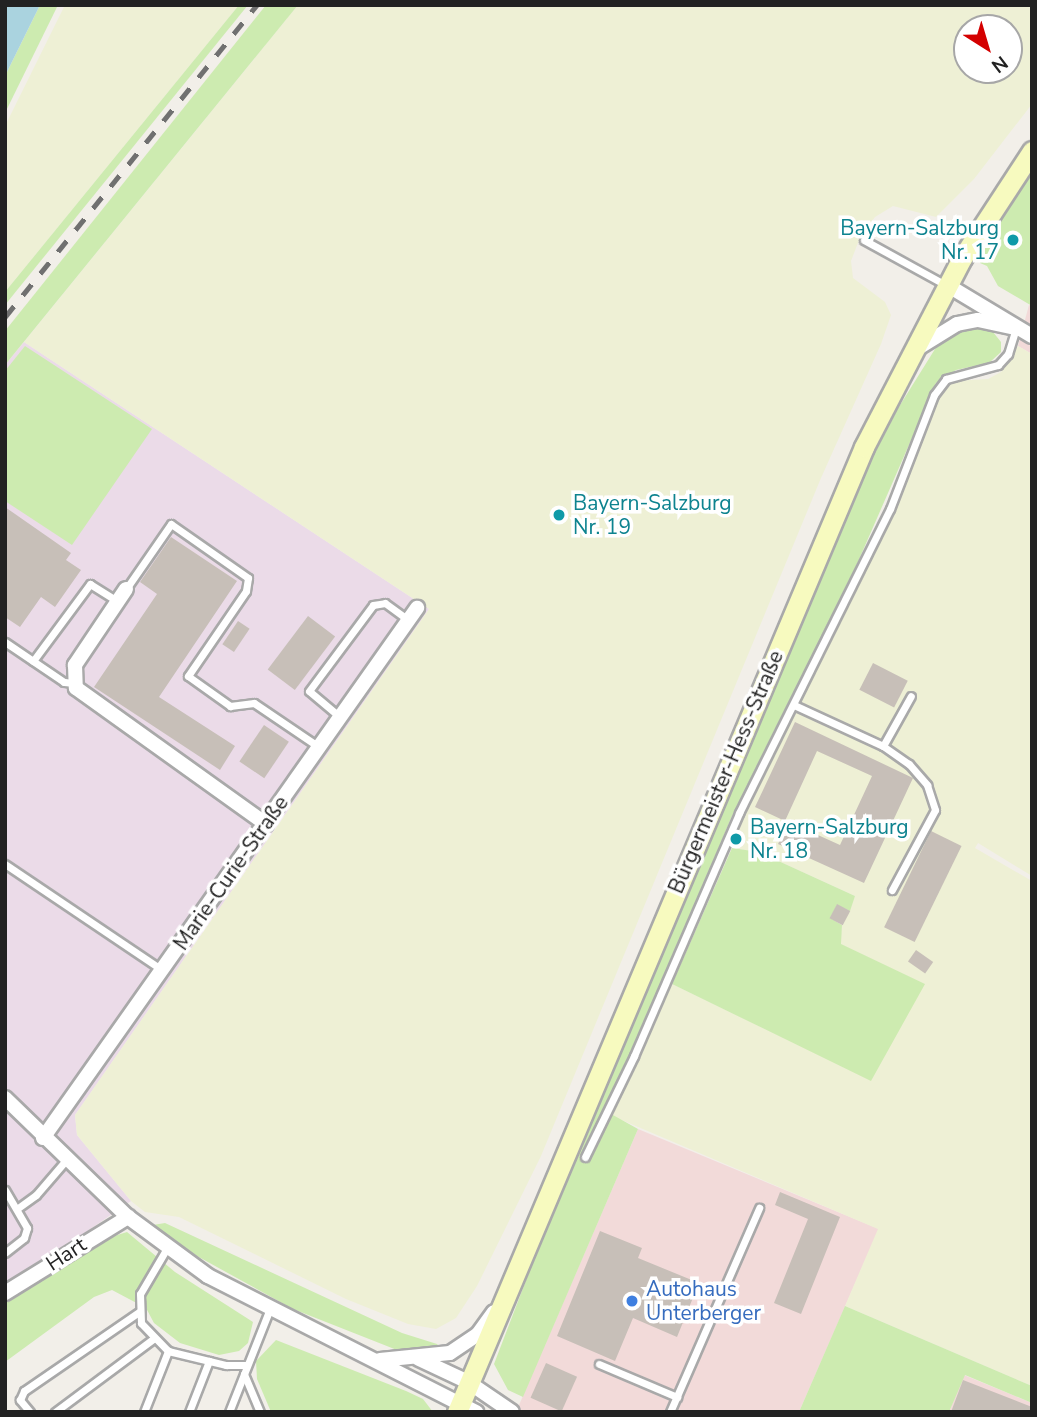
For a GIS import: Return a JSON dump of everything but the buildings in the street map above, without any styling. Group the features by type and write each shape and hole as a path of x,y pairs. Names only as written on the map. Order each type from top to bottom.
{"main road":[{"name":"Bürgermeister-Hess-Straße","path":"464,1409 468,1382 858,459 947,285 1032,151"}],"street":[{"path":"947,285 1032,336"},
{"path":"909,355 957,324 978,320 1016,328"},
{"path":"121,595 75,665 74,683 85,698 266,824"},
{"name":"Marie-Curie-Straße","path":"43,1138 413,614"},
{"path":"5,1098 43,1138 128,1217 167,1248 269,1311 380,1360 464,1409"},
{"name":"Hart","path":"5,1293 128,1217"},
{"path":"380,1360 417,1358 462,1347 505,1297"},
{"path":"417,1358 468,1382 512,1412"}],"lane":[{"path":"864,240 947,285"},
{"path":"585,1157 634,1056 739,813 890,509 934,395 954,376 998,365 1008,354 1016,328"},
{"path":"33,660 90,584 121,595 171,524 248,578 246,591 188,676 230,706 254,703 320,747"},
{"path":"341,717 309,691 373,605 385,603 413,614"},
{"path":"5,642 64,682 74,683"},
{"path":"883,746 911,696"},
{"path":"794,705 883,746 909,764 927,785 935,810 892,890"},
{"path":"5,864 163,971"},
{"path":"18,1208 36,1195 67,1159"},
{"path":"5,1190 18,1208 27,1228 24,1238 5,1253"},
{"path":"670,1412 759,1208"},
{"path":"167,1248 140,1294 138,1311 153,1339 168,1351 209,1362 247,1365"},
{"path":"30,1412 20,1400 24,1391 138,1311"},
{"path":"229,1412 269,1311"},
{"path":"55,1412 153,1339"},
{"path":"144,1412 168,1351"},
{"path":"189,1412 209,1362"},
{"path":"599,1364 677,1397"},
{"path":"244,1374 260,1412"}],"shaded area":[{"path":"1029,305 1032,306 1032,354 1018,346"},
{"path":"24,342 429,609 75,1115 77,1135 131,1201 5,1288 5,365"},
{"path":"638,1129 879,1229 799,1412 516,1412"},
{"path":"964,1375 1032,1403 1032,1412 949,1412"}],"green space":[{"path":"40,5 58,5 5,113 5,76"},
{"path":"65,5 239,5 5,292 5,126"},
{"path":"239,5 248,5 5,305 5,292"},
{"path":"266,5 298,5 5,365 5,331"},
{"path":"298,5 1032,5 1032,104 974,179 936,217 893,206 875,217 861,235 851,261 853,278 885,302 891,315 881,344 821,478 541,1156 477,1286 456,1318 436,1329 408,1324 346,1299 179,1217 145,1212 131,1201 77,1135 75,1115 429,609 24,342"},
{"path":"1032,171 1032,306 998,286 987,266 980,263 988,239"},
{"path":"969,327 993,332 1001,342 1001,352 989,363 956,370 936,383 826,635 731,818 664,981 604,1110 638,1129 523,1397 508,1390 494,1364 572,1160 882,434 940,341"},
{"path":"25,346 152,429 72,545 5,501 5,371"},
{"path":"1018,346 1032,354 1032,876 978,843 975,848 1032,881 1032,1386 845,1306 878,1229 610,1115 672,984 871,1080 924,984 840,944 842,925 855,896 759,852 732,848 734,836 834,631 937,399 954,381 988,379 1001,372"},
{"path":"732,848 759,852 855,896 850,911 837,905 830,918 842,925 841,944 925,984 871,1081 672,984"},
{"path":"165,1223 402,1333 437,1344 441,1349 402,1352 293,1309 197,1256 153,1225"},
{"path":"127,1232 175,1272 253,1322 248,1343 239,1351 219,1355 180,1343 154,1323 146,1308 112,1290 94,1297 5,1362 5,1302 98,1241"},
{"path":"845,1306 1032,1386 1032,1403 965,1375 949,1412 799,1412"},
{"path":"276,1340 406,1391 423,1399 433,1412 271,1412 257,1379 256,1361"}],"water":[{"path":"5,5 40,5 5,76"}],"railway":[{"path":"5,317 257,5"}],"place":[{"name":"Bayern-Salzburg Nr. 17","path":"1013,240"},
{"name":"Bayern-Salzburg Nr. 19","path":"559,515"},
{"name":"Bayern-Salzburg Nr. 18","path":"736,839"},
{"name":"Autohaus Unterberger","path":"632,1301"}]}
